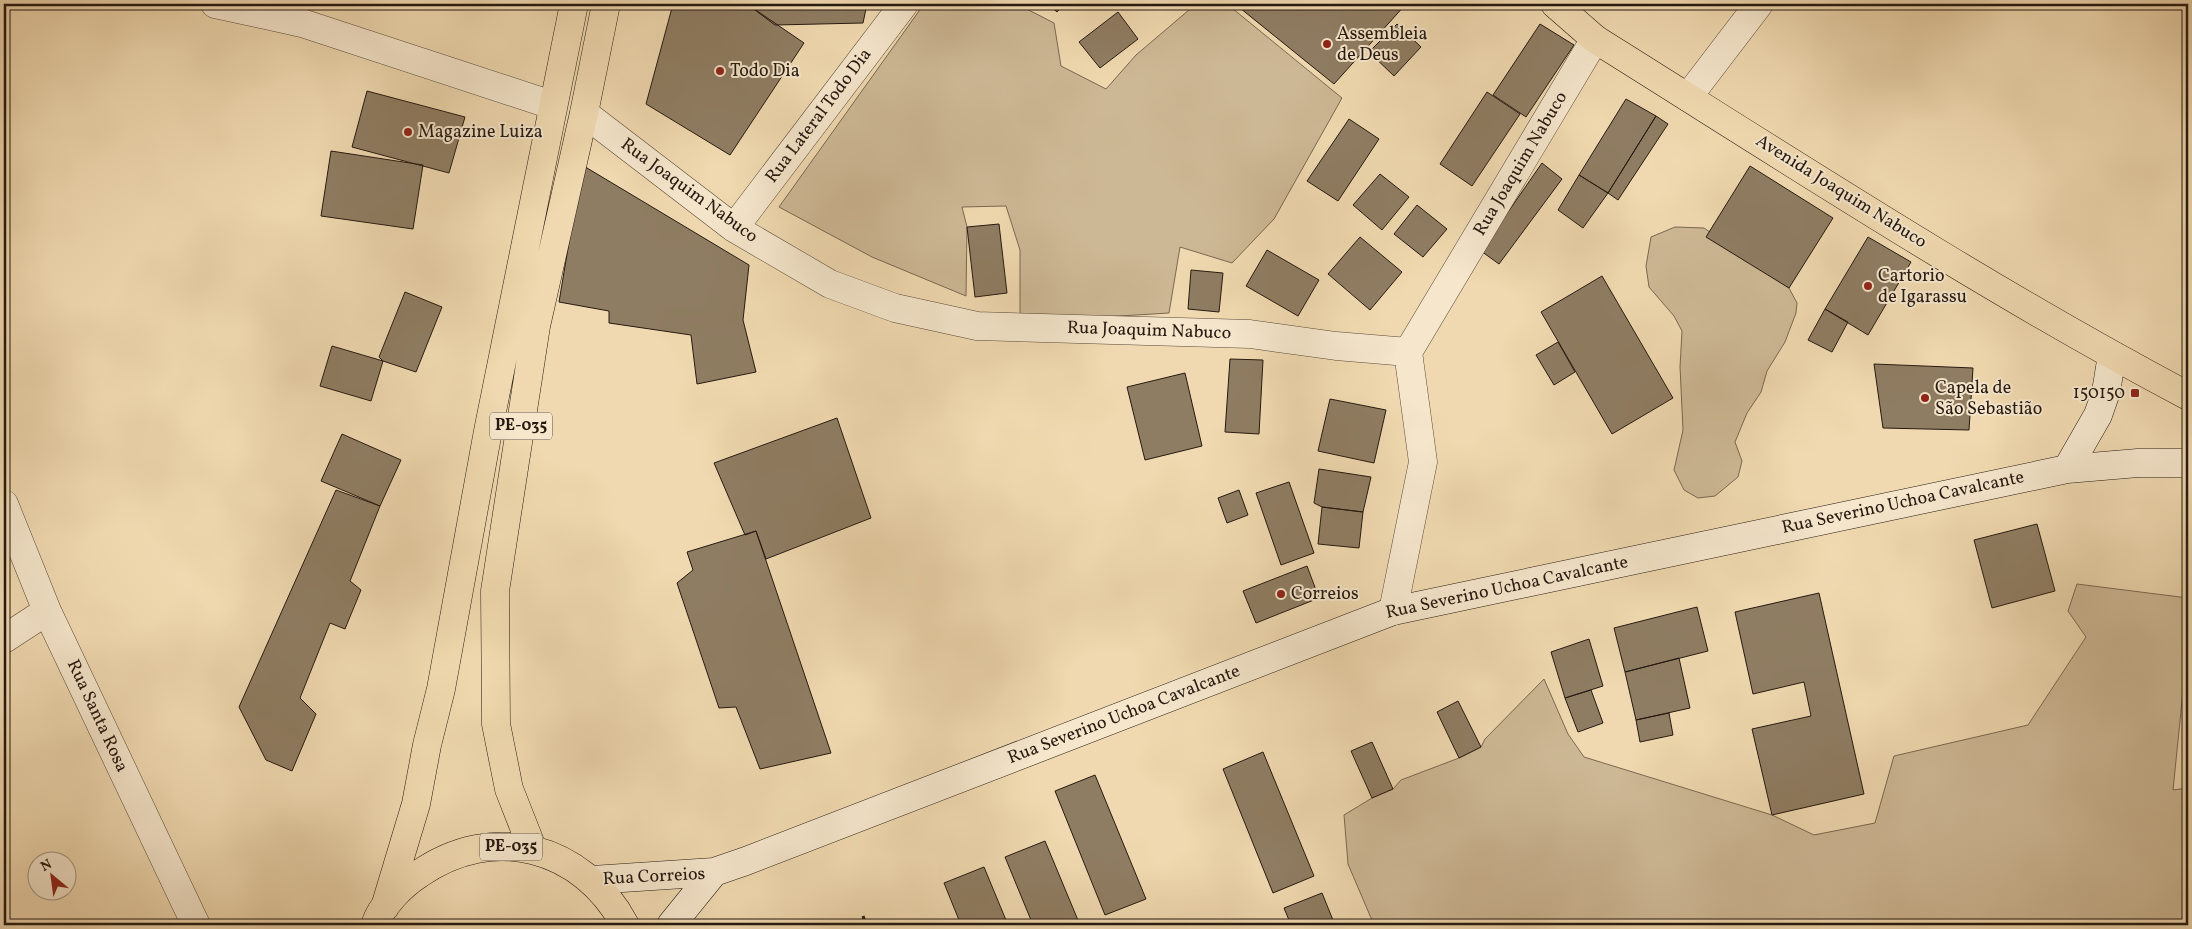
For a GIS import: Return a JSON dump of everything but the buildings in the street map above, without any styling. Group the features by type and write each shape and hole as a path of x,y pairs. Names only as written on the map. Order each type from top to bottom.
{"main road":[{"name":"PE-035","path":"376,920 416,804 427,746 441,689 488,431 552,104 574,4"},
{"name":"PE-035","path":"532,850 509,789 496,724 495,591 536,326 584,113 606,4"},
{"name":"Avenida Joaquim Nabuco","path":"1556,4 1595,39 1982,280 2112,355 2188,396"},
{"name":"PE-035","path":"376,920 407,882 435,862 466,850 499,846 532,850 564,861 592,880 614,905 625,925"}],"street":[{"path":"215,4 302,23 552,104"},
{"name":"Rua Lateral Todo Dia","path":"734,228 904,4"},
{"path":"1688,97 1759,4"},
{"name":"Rua Joaquim Nabuco","path":"584,113 734,228 830,284 895,308 977,326 1250,334 1336,346 1408,352 1595,39"},
{"path":"1393,611 1423,462 1408,352"},
{"path":"2067,469 2098,415 2106,392 2112,355"},
{"name":"Rua Severino Uchoa Cavalcante","path":"714,872 774,851 1393,611 2067,469 2138,463 2188,463"},
{"name":"Rua Santa Rosa","path":"4,504 47,611 196,925"},
{"path":"4,639 47,611"},
{"name":"Rua Correios","path":"592,880 714,872"},
{"name":"Rua Correios","path":"671,925 714,872"}],"path":[{"path":"863,916 866,925"}],"shaded area":[{"path":"924,4 1017,4 1054,23 1061,66 1106,89 1136,55 1196,4 1227,4 1342,98 1274,219 1232,263 1180,247 1169,313 1020,322 1020,250 1006,206 962,207 967,227 966,296 872,257 779,207"},
{"path":"1675,227 1704,228 1789,288 1797,303 1796,313 1785,342 1767,371 1761,392 1747,413 1735,442 1742,461 1738,477 1715,496 1698,498 1684,490 1674,470 1683,430 1680,367 1682,331 1674,316 1649,287 1646,266 1651,237"},
{"path":"2077,584 2188,598 2188,642 2173,790 2188,788 2188,925 1374,925 1348,864 1344,815 1372,798 1393,789 1401,780 1459,758 1481,747 1485,739 1544,679 1568,734 1584,757 1772,815 1814,835 1875,823 1894,756 2028,725 2086,637 2068,611"}],"place":[{"name":"Assembleia de Deus","path":"1327,44"},
{"name":"Todo Dia","path":"720,71"},
{"name":"Magazine Luiza","path":"408,132"},
{"name":"Cartorio de Igarassu","path":"1868,286"},
{"name":"150150","path":"2135,393"},
{"name":"Capela de São Sebastião","path":"1925,398"},
{"name":"Correios","path":"1281,594"}]}
